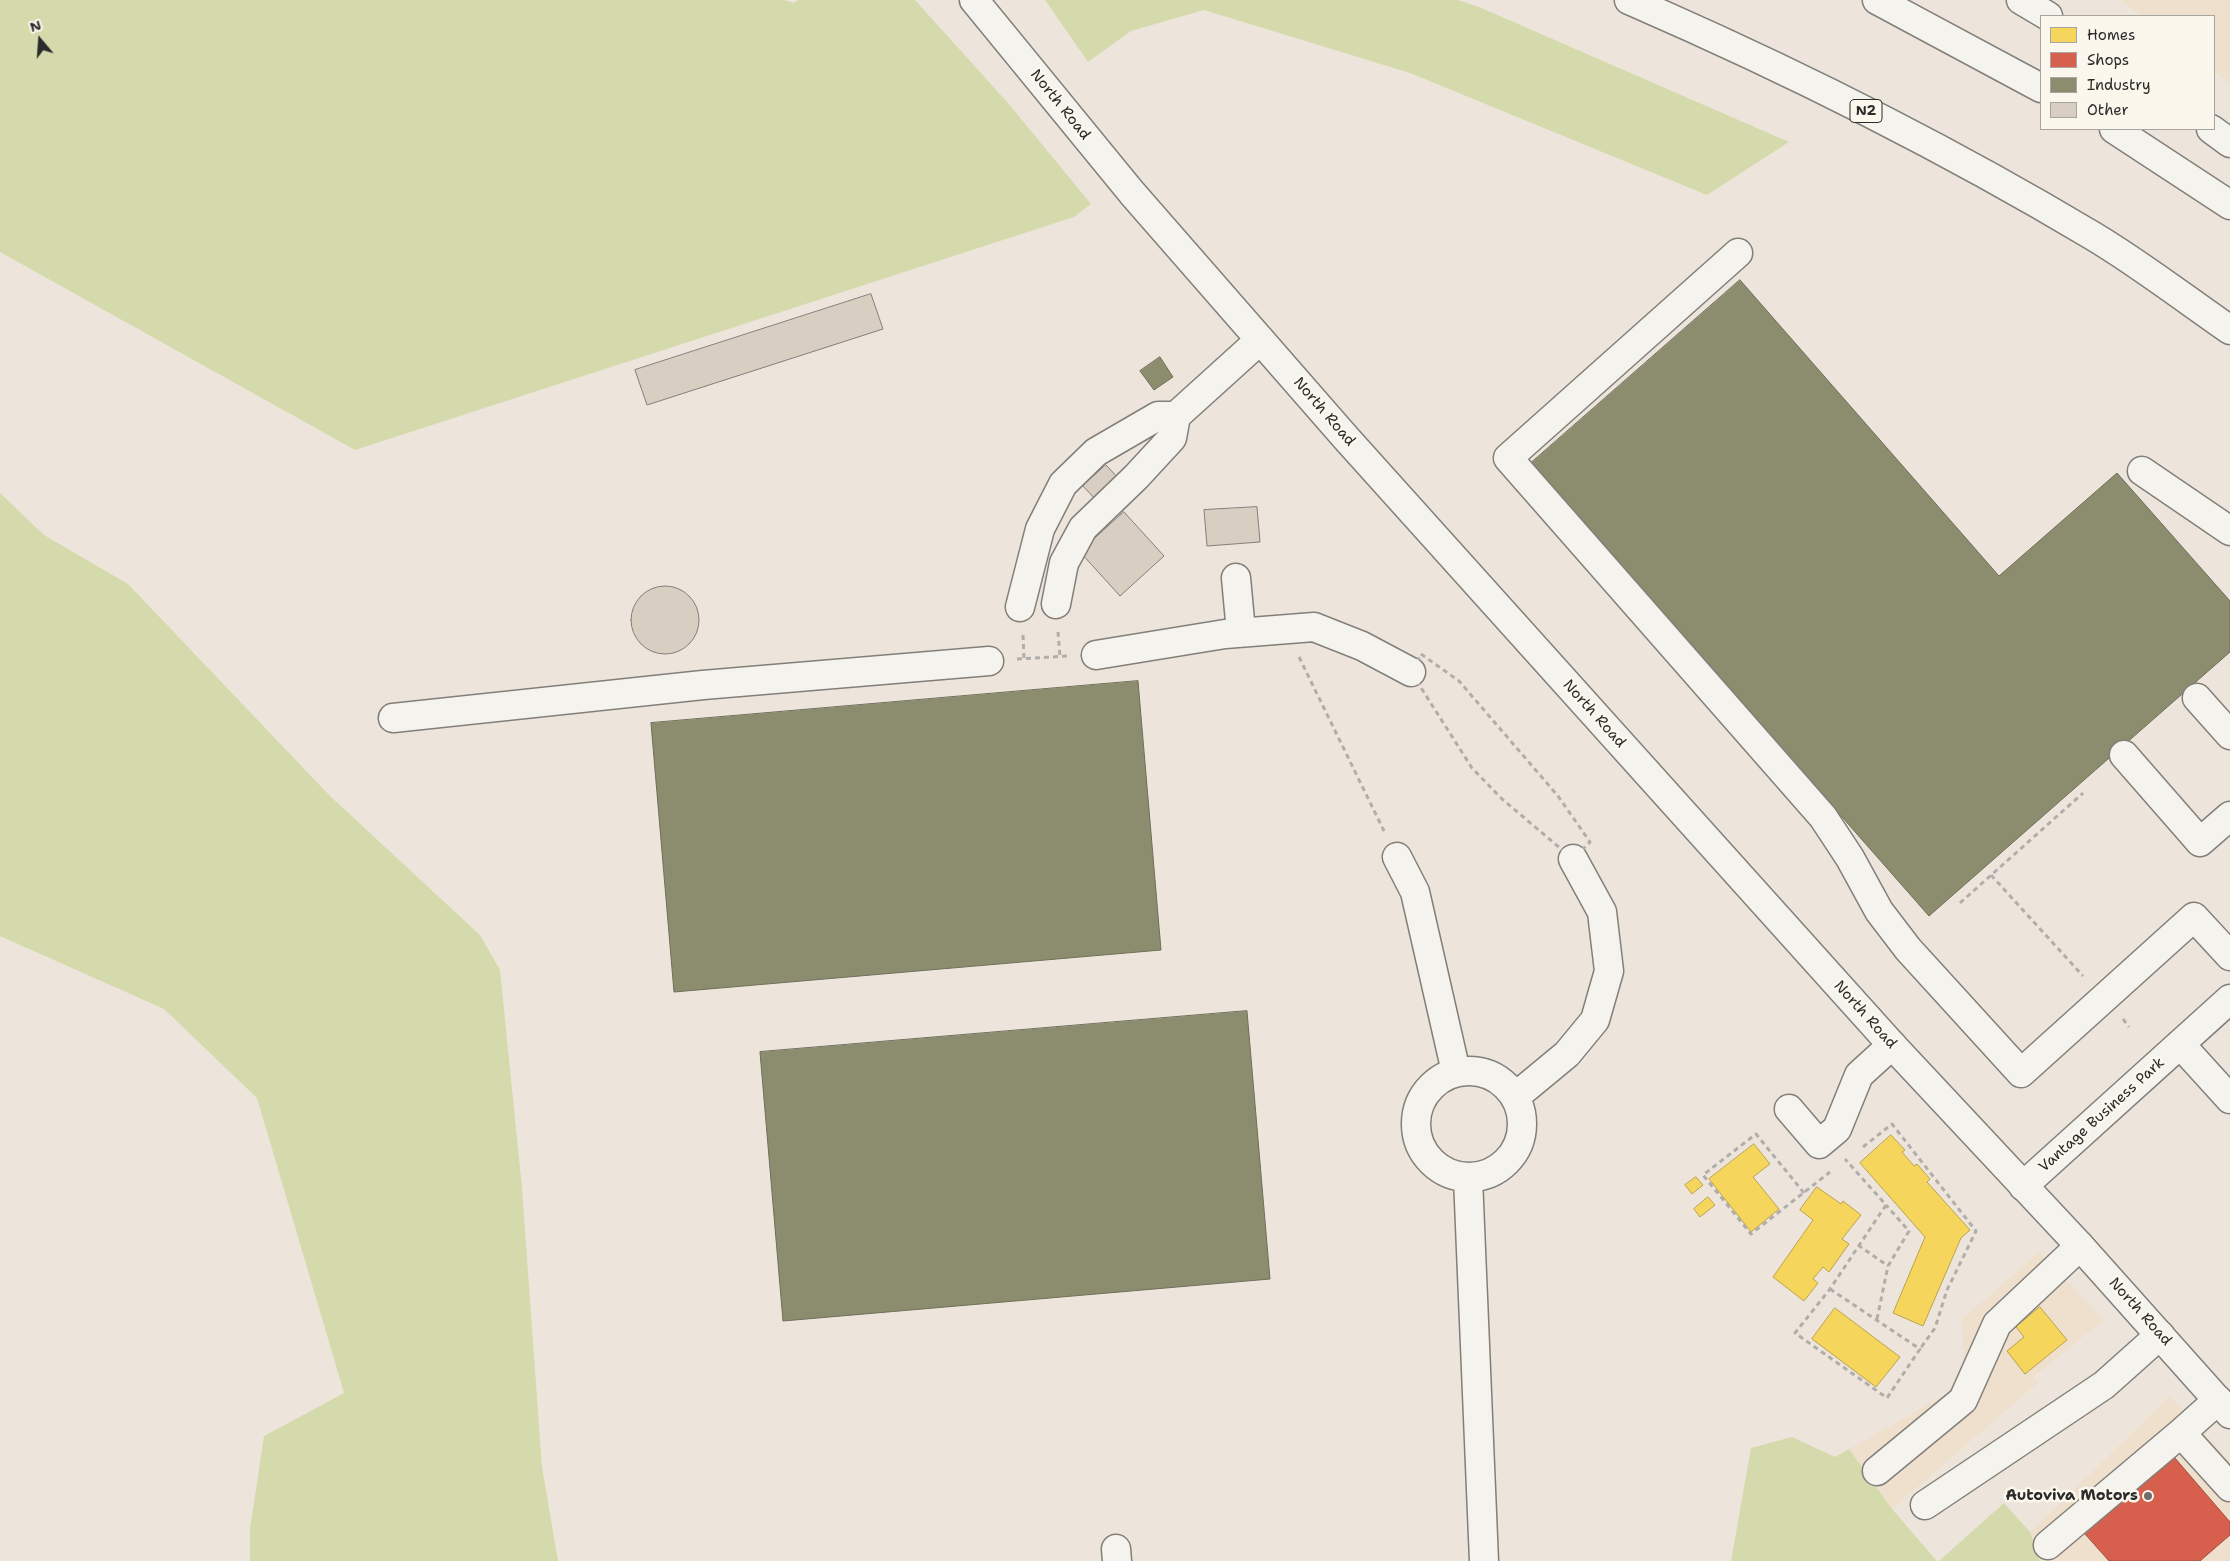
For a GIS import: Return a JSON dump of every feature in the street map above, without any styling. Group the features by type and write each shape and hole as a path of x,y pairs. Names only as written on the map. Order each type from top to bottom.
{"main road":[{"name":"North Road","path":"974,0 1132,193 1260,340 1892,1045 2080,1246 2224,1407"},
{"name":"N2","path":"1629,0 1742,49 1929,143 2094,237 2230,330"},
{"path":"1877,0 2040,87"},
{"path":"2021,0 2046,15"},
{"path":"2116,130 2230,205"},
{"path":"2212,130 2230,143"},
{"path":"1738,253 1508,458 1823,818 1850,858 1879,911 1908,949 2020,1073 2194,917 2230,956"},
{"path":"1056,604 1064,563 1082,528 1136,477 1172,438 1176,416 1260,340"},
{"path":"1020,607 1040,529 1063,484 1096,452 1158,416 1176,416"},
{"path":"2142,471 2230,531"},
{"path":"1236,578 1241,632"},
{"path":"1096,655 1241,632 1314,627 1362,646 1411,672"},
{"path":"393,718 703,685 989,660"},
{"path":"2196,698 2230,735"},
{"path":"2124,755 2200,842 2230,816"},
{"path":"1397,857 1415,892 1456,1072"},
{"path":"1515,1097 1567,1054 1595,1020 1609,971 1602,912 1573,859"},
{"name":"Vantage Business Park","path":"2023,1186 2230,998"},
{"path":"2180,1044 2230,1099"},
{"path":"1789,1109 1818,1144 1837,1129 1859,1075 1892,1045"},
{"path":"1464,1070 1482,1072 1498,1079 1511,1090 1520,1106 1523,1122 1520,1140 1513,1155 1500,1168 1485,1175 1468,1178 1450,1174 1434,1165 1422,1151 1416,1134 1415,1116 1421,1099 1432,1085 1447,1074 1456,1072 1464,1070"},
{"path":"1468,1178 1484,1561"},
{"path":"1877,1470 1963,1400 1998,1324 2080,1246"},
{"path":"1925,1505 2104,1385 2160,1335"},
{"path":"2048,1545 2182,1433 2224,1407"},
{"path":"2182,1433 2230,1487"}],"path":[{"path":"1285,629 1397,857"},
{"path":"1421,654 1459,681 1558,796 1590,842 1573,859 1502,799 1472,768 1411,672 1421,654"},
{"path":"989,660 1096,655"},
{"path":"1960,903 2083,793"},
{"path":"1991,875 2130,1027"},
{"path":"1861,1148 1892,1124 1976,1231 1946,1290 1935,1328 1886,1398 1795,1333 1830,1289 1886,1205"},
{"path":"1804,1193 1756,1134 1703,1175 1751,1234 1804,1193 1832,1171"},
{"path":"1826,1138 1908,1231 1888,1266 1877,1319"},
{"path":"1839,1166 1854,1154"},
{"path":"1858,1245 1888,1266"},
{"path":"1830,1289 1920,1349"}],"shaded area":[{"path":"2121,0 2230,0 2230,84 2215,72 2215,15 2141,15"},
{"path":"2039,1252 2104,1320 2033,1377 2038,1383 1892,1509 1849,1449 1947,1394 1963,1361 1962,1319"},
{"name":"Autoviva Motors","path":"2170,1396 2230,1461 2230,1561 2040,1561 2030,1532"}],"green space":[{"path":"0,0 784,0 794,3 798,0 915,0 1008,103 1091,204 1074,217 355,450 0,252"},
{"path":"1045,0 1458,0 1479,7 1789,142 1707,195 1410,73 1204,10 1131,31 1088,62"},
{"path":"0,493 44,535 128,584 330,796 480,935 500,970 522,1188 542,1467 558,1561 250,1561 250,1529 264,1436 344,1393 257,1098 164,1009 0,936"},
{"path":"1792,1437 1835,1457 1849,1449 1892,1509 1937,1561 1731,1561 1751,1448"},
{"path":"2004,1503 2030,1532 2040,1561 1939,1561"}],"building: Homes":[{"path":"1891,1135 1905,1150 1902,1152 1914,1166 1917,1164 1930,1179 1927,1182 1970,1230 1961,1238 1923,1326 1893,1313 1925,1237 1860,1163"},
{"path":"1754,1144 1770,1164 1753,1177 1779,1209 1751,1232 1709,1179"},
{"path":"1696,1177 1703,1185 1692,1194 1685,1185"},
{"path":"1817,1187 1841,1204 1843,1201 1861,1215 1842,1239 1849,1244 1829,1272 1823,1267 1813,1279 1818,1283 1804,1301 1773,1277 1813,1220 1800,1210"},
{"path":"1708,1197 1715,1205 1700,1217 1694,1209"},
{"path":"2040,1307 2067,1340 2025,1374 2007,1351 2024,1337 2016,1327"},
{"path":"1835,1308 1900,1357 1876,1387 1812,1339"}],"building: Shops":[{"path":"2174,1457 2230,1522 2230,1535 2200,1561 2109,1561 2085,1534"}],"building: Industry":[{"path":"1740,280 1999,576 2117,473 2230,601 2230,652 1929,916 1531,463"},
{"path":"1160,357 1173,377 1154,390 1140,371"},
{"path":"1138,681 1161,950 674,992 651,723"},
{"path":"1247,1011 1270,1279 783,1321 760,1052"}],"building: Other":[{"path":"871,294 883,329 647,405 635,370"},
{"path":"1106,465 1120,480 1097,501 1083,486"},
{"path":"1257,507 1260,542 1207,546 1204,510"},
{"path":"1124,512 1164,556 1120,596 1080,552"},
{"path":"665,586 678,589 689,596 696,607 699,620 696,633 689,644 678,651 665,654 652,651 641,644 634,633 631,620 634,607 641,596 652,589"}],"place":[{"name":"Autoviva Motors","path":"2148,1496"}]}
